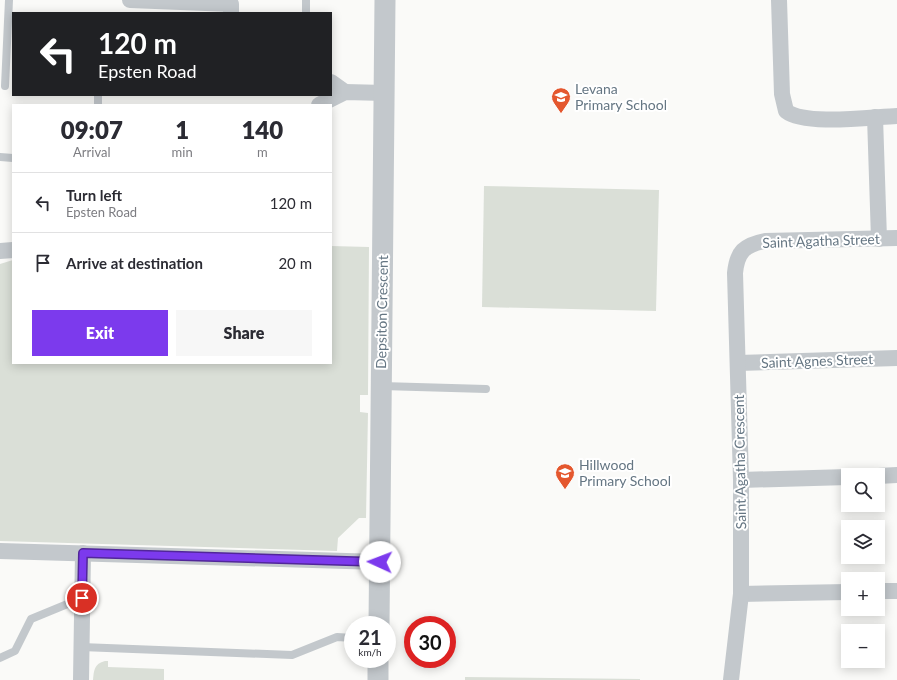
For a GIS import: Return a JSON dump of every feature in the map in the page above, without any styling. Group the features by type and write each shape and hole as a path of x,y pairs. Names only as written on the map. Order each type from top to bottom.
{"street":[{"path":"130,0 231,6"},
{"name":"Depsiton Crescent","path":"379,616 385,0"},
{"path":"779,0 782,94 786,111 798,118 816,119 897,116"},
{"path":"332,83 345,92"},
{"path":"321,104 345,92 384,93"},
{"path":"875,117 879,239"},
{"name":"Saint Agatha Street","path":"747,246 765,241 897,238"},
{"name":"Saint Agatha Crescent","path":"731,680 741,594 741,480 735,273 736,261 740,252 747,246"},
{"path":"0,251 12,250"},
{"name":"Saint Agnes Street","path":"738,363 897,358"},
{"path":"885,476 897,475"},
{"path":"741,480 841,477"},
{"path":"0,551 380,562"},
{"path":"81,680 83,553"},
{"path":"885,592 897,591"},
{"path":"741,594 841,592"},
{"path":"378,668 378,680"}],"lane":[{"path":"6,86 9,0"},
{"path":"306,0 306,12"},
{"path":"0,157 12,158"},
{"path":"381,386 486,389"},
{"path":"0,658 15,651 31,619 82,598"},
{"path":"81,647 292,655 338,637 344,637"}],"shaded area":[{"path":"484,186 659,190 656,311 482,307"},
{"path":"332,246 369,247 368,395 360,395 360,412 368,413 366,518 359,518 338,538 337,551 0,541 0,264 12,260 12,364 332,364"},
{"path":"108,661 108,667 164,669 164,680 93,680 95,668 101,662"},
{"path":"465,677 640,679 640,680 465,680"}],"place":[{"name":"Levana Primary School","path":"561,114"},
{"name":"Hillwood Primary School","path":"565,490"}],"route":[{"path":"82,598 83,553 380,562"}]}
